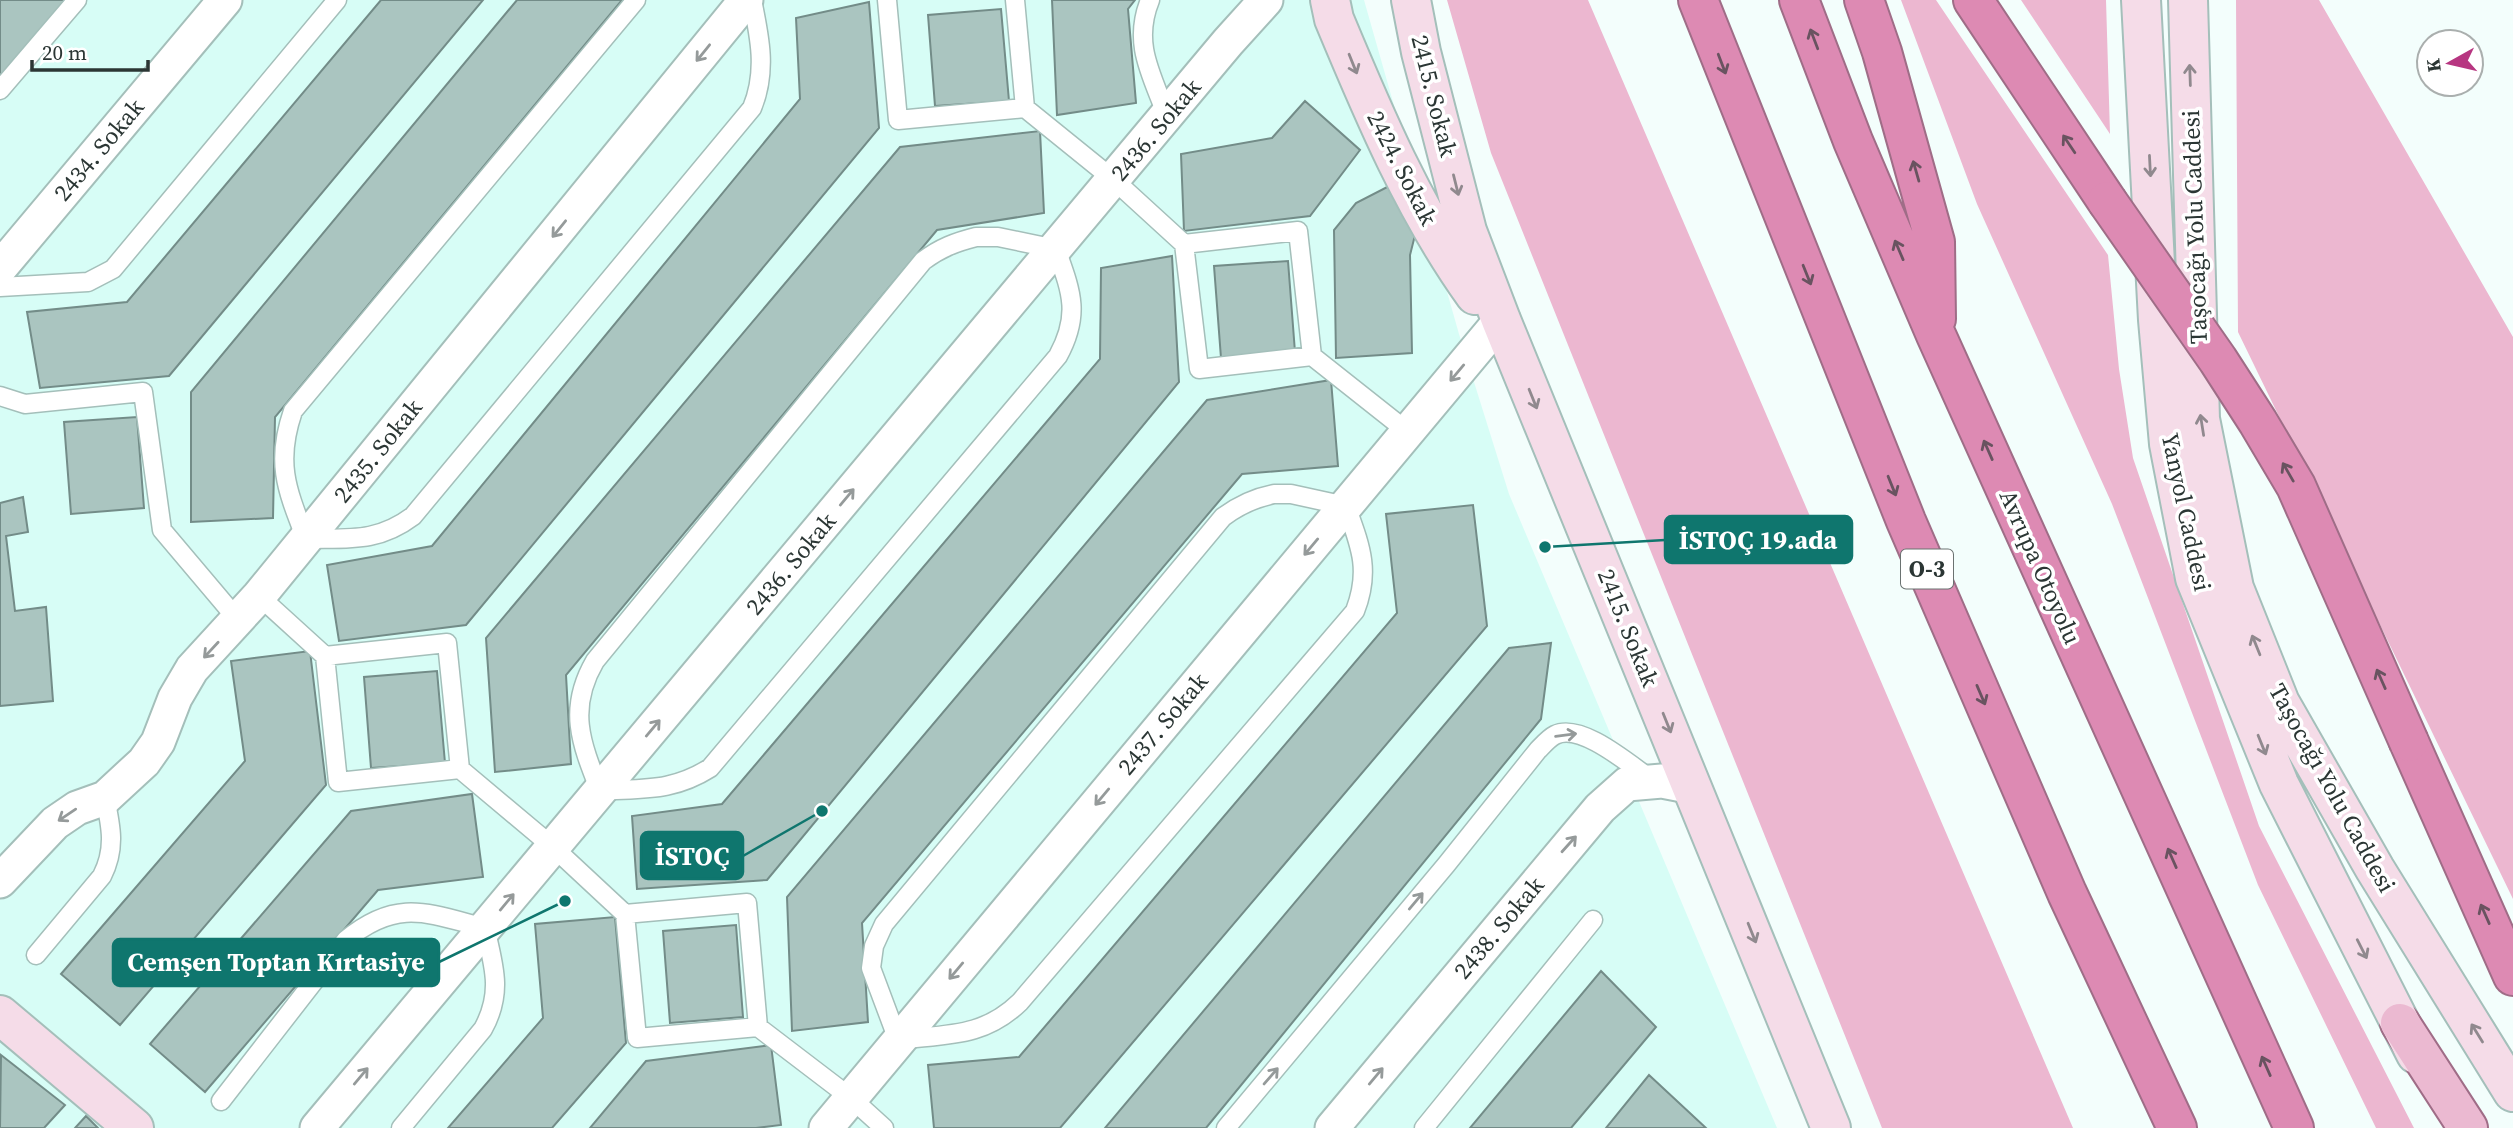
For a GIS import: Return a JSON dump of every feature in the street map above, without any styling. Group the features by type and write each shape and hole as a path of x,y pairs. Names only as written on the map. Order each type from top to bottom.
{"highway":[{"name":"O-3","path":"1698,0 1912,534 2067,893 2177,1128"},
{"name":"Avrupa Otoyolu","path":"1799,0 1853,141 1936,335 2294,1128"},
{"path":"1864,0 1882,52 1936,242 1936,335"},
{"path":"1973,0 2106,201 2218,360 2296,486 2513,976"}],"main road":[{"name":"2424. Sokak","path":"1330,0 1334,19 1355,70 1421,211 1480,301 1501,320"},
{"name":"2415. Sokak","path":"1411,0 1467,231 1693,787 1823,1122"},
{"name":"Yanyol Caddesi","path":"2141,0 2158,306 2169,444 2195,578 2279,785 2453,1128"},
{"name":"Taşocağı Yolu Caddesi","path":"2188,0 2200,419 2234,588 2280,704 2375,869 2513,1091"},
{"path":"0,1015 134,1128"},
{"path":"2400,1023 2468,1128"}],"street":[{"name":"2434. Sokak","path":"0,268 225,0"},
{"name":"2435. Sokak","path":"0,881 55,823 77,808 105,798 144,762 158,742 175,698 192,669 306,539 746,0"},
{"name":"2436. Sokak","path":"317,1128 1266,0"},
{"name":"2437. Sokak","path":"826,1128 1501,320"},
{"name":"2438. Sokak","path":"1332,1128 1600,808 1627,784 1655,782 1693,787"}],"lane":[{"path":"0,90 77,0"},
{"path":"0,287 88,282 113,270 337,0"},
{"path":"636,0 293,411 285,438 284,470 287,492 306,539 376,536 399,526 413,516 752,108 761,80 760,39 752,0"},
{"path":"887,0 898,120 1025,108 1114,180 1184,244 1199,369 1312,356 1408,432"},
{"path":"1015,0 1025,108"},
{"path":"1150,0 1144,15 1142,43 1167,116"},
{"path":"1184,244 1298,231 1312,356"},
{"path":"976,237 998,237 1056,249 1072,293 1073,309 1072,324 1066,341 1049,367 710,768 693,778 667,787 600,791 582,747 578,723 583,685 595,661 923,261 938,250 976,237"},
{"path":"0,396 26,404 143,392 162,530 248,608 325,656 447,643 460,769 553,847 625,914 637,1038 758,1027 851,1098 884,1128"},
{"path":"1274,494 1291,494 1346,506 1364,564 1361,596 1355,611 1006,1016 971,1032 898,1040 871,968 874,946 884,924 1223,517 1239,505 1257,497 1274,494"},
{"path":"325,656 338,782 460,769"},
{"path":"1226,1128 1538,750 1556,735 1576,733 1596,742 1655,782"},
{"path":"36,954 102,876 108,865 113,840 105,798"},
{"path":"625,914 747,903 758,1027"},
{"path":"221,1101 346,940 363,926 402,912 423,912 485,928 496,986 491,1016 483,1030 401,1128"},
{"path":"1424,1128 1593,920"}],"shaded area":[{"path":"0,0 1364,0 1459,334 1509,494 1777,1128 0,1128"},
{"path":"1447,0 1588,0 2073,1128 1882,1128 1491,153"},
{"path":"1901,0 1936,0 2108,255 2119,369 2133,458 2259,826 2414,1128 2376,1128 2258,885 2112,504 1977,204"},
{"path":"2021,0 2106,0 2110,134"},
{"path":"2236,0 2319,0 2513,337 2513,899 2238,332"}],"building":[{"path":"0,0 71,0 0,85"},
{"path":"381,0 483,0 169,376 40,388 27,312 127,302"},
{"path":"517,0 622,0 275,417 273,518 191,522 191,392"},
{"path":"1052,0 1135,0 1128,9 1136,103 1057,115"},
{"path":"869,2 879,128 466,625 339,641 327,565 432,546 800,99 796,18"},
{"path":"1001,9 1009,101 935,106 928,15"},
{"path":"1305,101 1360,150 1310,216 1184,231 1181,154 1272,138"},
{"path":"1040,131 1044,213 937,230 566,675 571,764 495,772 486,638 900,147"},
{"path":"1397,182 1416,231 1410,255 1412,353 1336,358 1334,230 1356,203"},
{"path":"1172,256 1179,382 767,880 637,889 632,816 722,804 1100,359 1101,268"},
{"path":"1288,261 1295,352 1221,358 1214,266"},
{"path":"1331,380 1338,466 1242,474 862,923 868,1022 792,1031 787,897 1207,400"},
{"path":"137,417 144,508 71,514 64,422"},
{"path":"23,497 28,532 6,536 15,611 46,607 53,701 0,706 0,503"},
{"path":"1473,505 1487,626 1060,1128 934,1128 928,1065 1019,1057 1397,613 1386,514"},
{"path":"1551,643 1541,719 1206,1128 1105,1128 1509,648"},
{"path":"310,651 326,785 120,1025 61,974 245,761 231,661"},
{"path":"437,671 445,763 371,768 364,677"},
{"path":"472,794 483,877 378,890 205,1092 150,1044 351,811"},
{"path":"615,917 626,1043 552,1128 448,1128 543,1018 535,924"},
{"path":"736,925 743,1017 670,1023 663,931"},
{"path":"1601,971 1656,1027 1571,1128 1470,1128"},
{"path":"771,1045 781,1125 756,1128 590,1128 646,1061"},
{"path":"1,1055 65,1105 44,1128 0,1128"},
{"path":"1649,1075 1706,1128 1606,1128"},
{"path":"86,1116 98,1128 75,1128"}],"place":[{"name":"İSTOÇ 19.ada","path":"1545,547"},
{"name":"İSTOÇ","path":"822,811"},
{"name":"Cemşen Toptan Kırtasiye","path":"565,901"}]}
